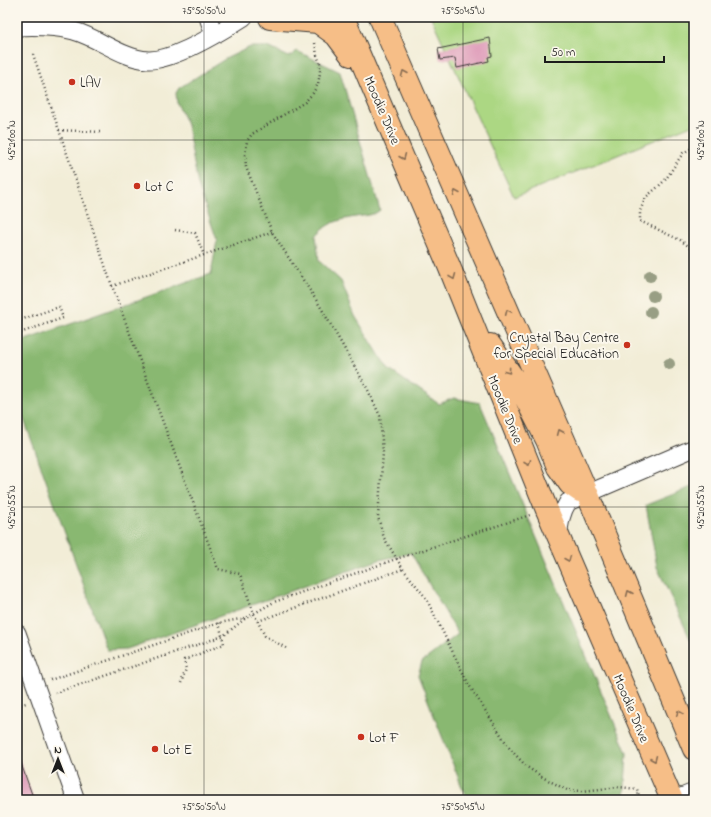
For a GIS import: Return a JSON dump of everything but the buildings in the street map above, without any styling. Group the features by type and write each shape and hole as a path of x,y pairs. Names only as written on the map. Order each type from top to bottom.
{"main road":[{"name":"Moodie Drive","path":"343,17 469,317 547,510 673,800"},
{"path":"380,17 587,493 694,749"},
{"path":"272,18 318,22 328,28 336,35 371,83"},
{"path":"469,317 521,389 547,440 558,467 570,484 578,491 587,493"}],"street":[{"path":"208,17 214,35"},
{"path":"18,30 57,28 75,31 130,56 148,60 170,56 214,35 244,17"},
{"path":"214,35 272,18"},
{"path":"559,536 559,523 568,502 694,448"},
{"path":"17,633 76,800"},
{"path":"673,800 694,792"}],"path":[{"path":"315,40 317,55 320,63 318,84 313,93 305,102 252,134 247,141 245,155 246,167 272,232 320,306 367,388 380,416 383,453 378,517 384,538 396,559 426,598 469,685 510,749 527,767 567,790 582,791 619,787 637,789 640,800"},
{"path":"33,54 112,286 218,569 240,574 254,614 265,636 286,648"},
{"path":"59,130 100,132"},
{"path":"694,147 682,153 666,179 646,197 640,210 640,221 680,240 694,250"},
{"path":"175,230 195,233 204,255"},
{"path":"112,286 272,232"},
{"path":"17,321 59,306 63,318 17,334"},
{"path":"38,692 223,636 246,618 274,602 396,559 547,510"},
{"path":"258,620 404,570"},
{"path":"17,706 38,692 219,623 246,618"},
{"path":"181,683 186,670 184,660 224,644 219,623"}],"green space":[{"path":"431,17 694,17 694,124 514,197"},
{"path":"250,47 268,47 289,57 297,51 340,72 380,210 376,213 348,218 336,222 321,231 316,236 319,261 341,281 355,316 388,369 439,404 454,398 480,403 627,753 624,799 467,800 418,675 422,662 458,634 411,553 379,560 127,649 107,650 17,400 17,343 211,274 217,240 198,185 187,125 177,103 176,93 179,88 225,59"},
{"path":"694,486 694,647 657,567 646,505"}],"place":[{"name":"LAV","path":"72,82"},
{"name":"Lot C","path":"137,186"},
{"name":"Crystal Bay Centre for Special Education","path":"627,345"},
{"name":"Lot F","path":"361,737"},
{"name":"Lot E","path":"155,749"}]}
